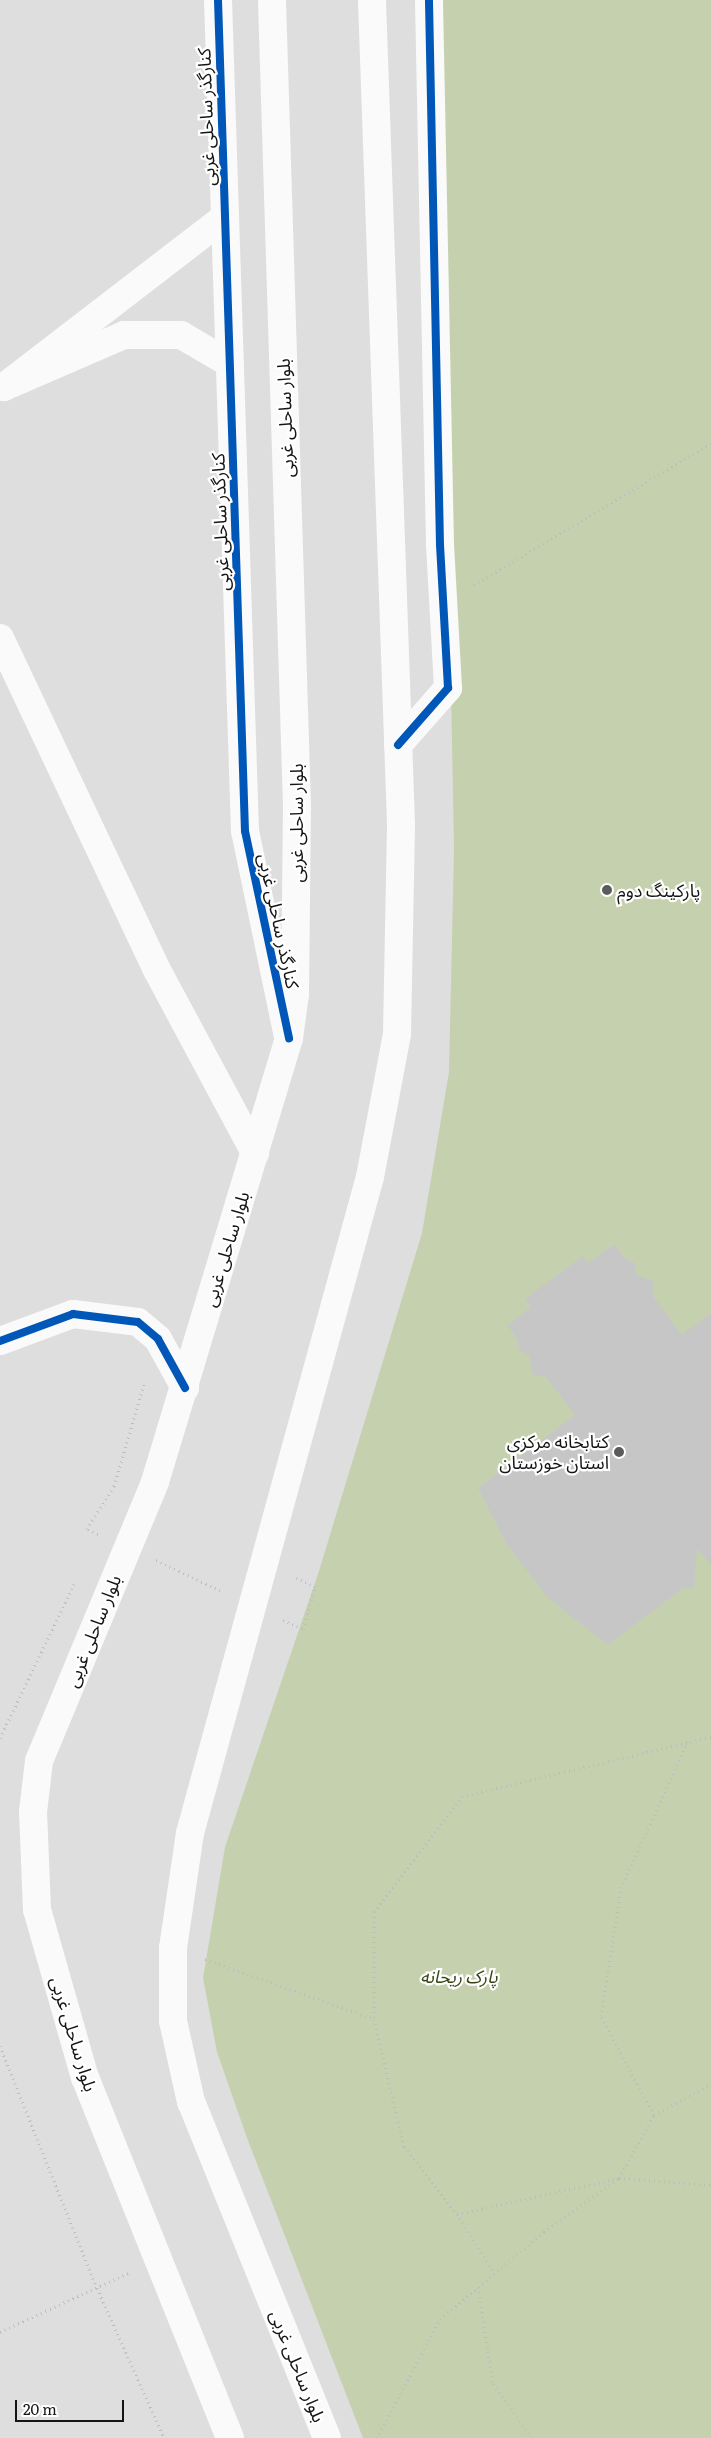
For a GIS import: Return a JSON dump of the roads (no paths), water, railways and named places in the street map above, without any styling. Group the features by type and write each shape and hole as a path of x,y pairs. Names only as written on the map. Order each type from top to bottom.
{"main road":[{"name":"کنارگذر ساحلی غربی","path":"218,0 245,831 289,1038"},
{"name":"بلوار ساحلی غربی","path":"230,2438 85,2078 37,1910 33,1812 39,1761 155,1482 289,1038 295,994 297,806 272,0"},
{"name":"بلوار ساحلی غربی","path":"327,2438 191,2102 173,2021 173,1948 190,1833 370,1176 396,1043 400,824 372,0"},
{"path":"398,745 448,688 440,535 429,0"},
{"path":"1,385 225,218"},
{"path":"1,385 124,335 181,335 230,363"},
{"path":"0,638 157,970 255,1153"},
{"path":"0,1341 73,1314 138,1322 158,1339 184,1388"}],"place":[{"name":"پارکینگ دوم","path":"607,890"},
{"name":"کتابخانه مرکزی استان خوزستان","path":"619,1452"}],"park label":[{"name":"پارک ریحانه","path":"459,1976"}]}
